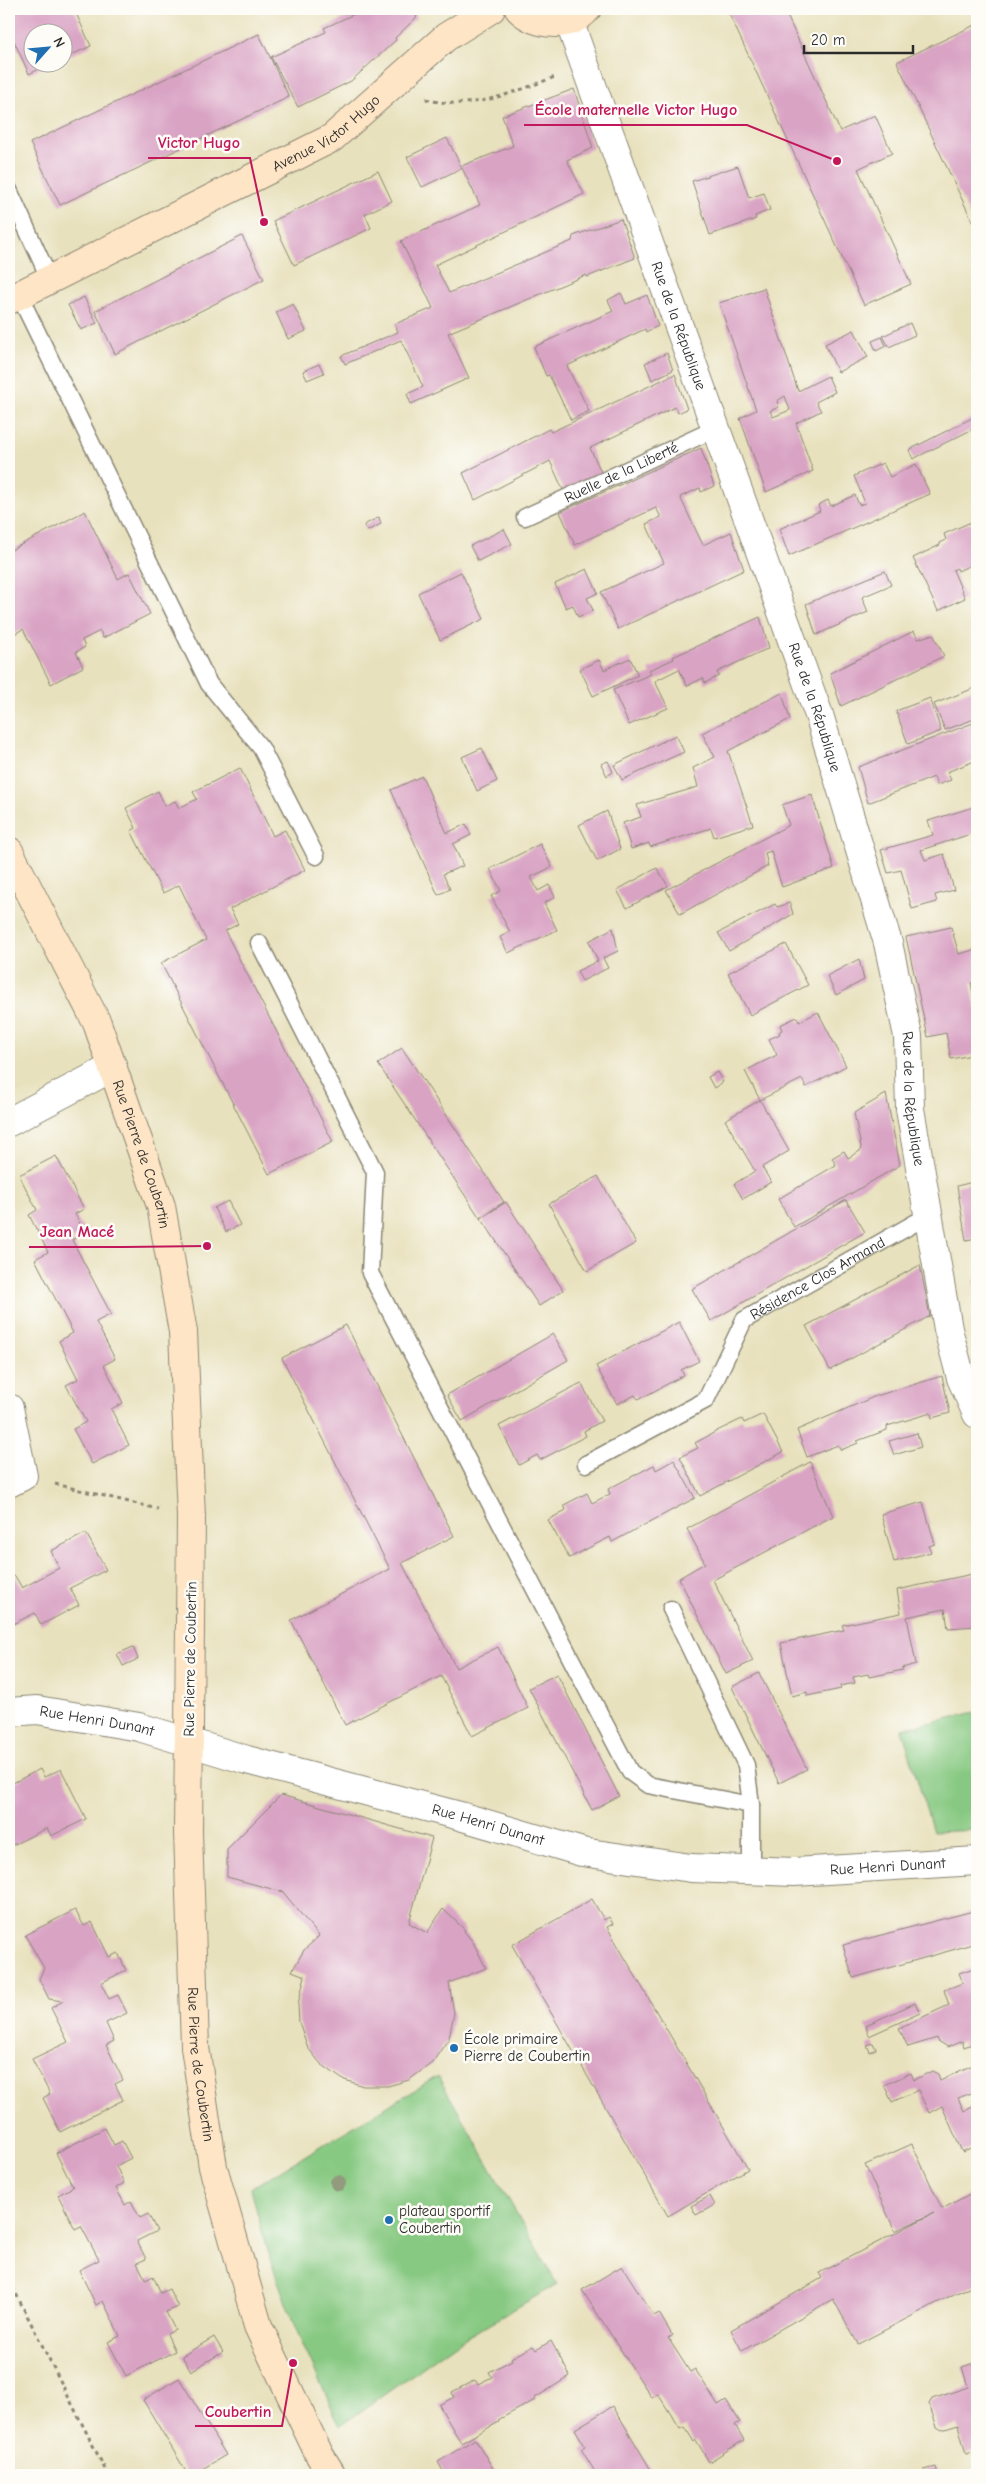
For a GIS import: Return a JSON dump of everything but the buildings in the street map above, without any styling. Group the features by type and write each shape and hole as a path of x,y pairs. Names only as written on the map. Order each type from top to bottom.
{"street":[{"name":"Avenue Victor Hugo","path":"14,297 332,138 446,38 491,9"},
{"path":"519,9 533,19 550,23 578,15"},
{"name":"Rue de la République","path":"578,15 585,66 820,718 888,943 908,1036 910,1109 948,1329 962,1378 977,1414"},
{"name":"Rue Pierre de Coubertin","path":"9,851 97,1023 161,1206 183,1332 191,1517 188,1845 195,2047 212,2167 258,2326 319,2454 332,2475"},
{"path":"9,1122 113,1067"},
{"path":"9,1408 16,1479"},
{"name":"Rue Henri Dunant","path":"9,1712 37,1710 84,1716 139,1727 247,1760 468,1818 582,1852 691,1868 794,1872 977,1861"}],"lane":[{"path":"9,190 50,280"},
{"path":"14,297 209,684 261,748 316,856"},
{"name":"Ruelle de la Liberté","path":"526,517 717,428"},
{"path":"259,943 375,1172 370,1273 630,1772 648,1785 751,1804"},
{"name":"Résidence Clos Armand","path":"586,1464 706,1400 744,1320 929,1215"},
{"path":"671,1609 746,1765 751,1804 751,1871"}],"path":[{"path":"392,84 413,96 436,102 481,102 585,66"},
{"path":"16,1479 191,1517"},
{"path":"9,2280 108,2475"}],"green space":[{"path":"976,1712 977,1830 933,1832 902,1729"},
{"name":"plateau sportif Coubertin","path":"438,2076 557,2284 460,2341 340,2426 295,2327 267,2251 251,2188"}],"place":[{"name":"École maternelle Victor Hugo","path":"837,161"},
{"name":"Victor Hugo","path":"264,222"},
{"name":"Jean Macé","path":"207,1246"},
{"name":"École primaire Pierre de Coubertin","path":"454,2048"},
{"name":"plateau sportif Coubertin","path":"389,2220"},
{"name":"Coubertin","path":"293,2363"}]}
